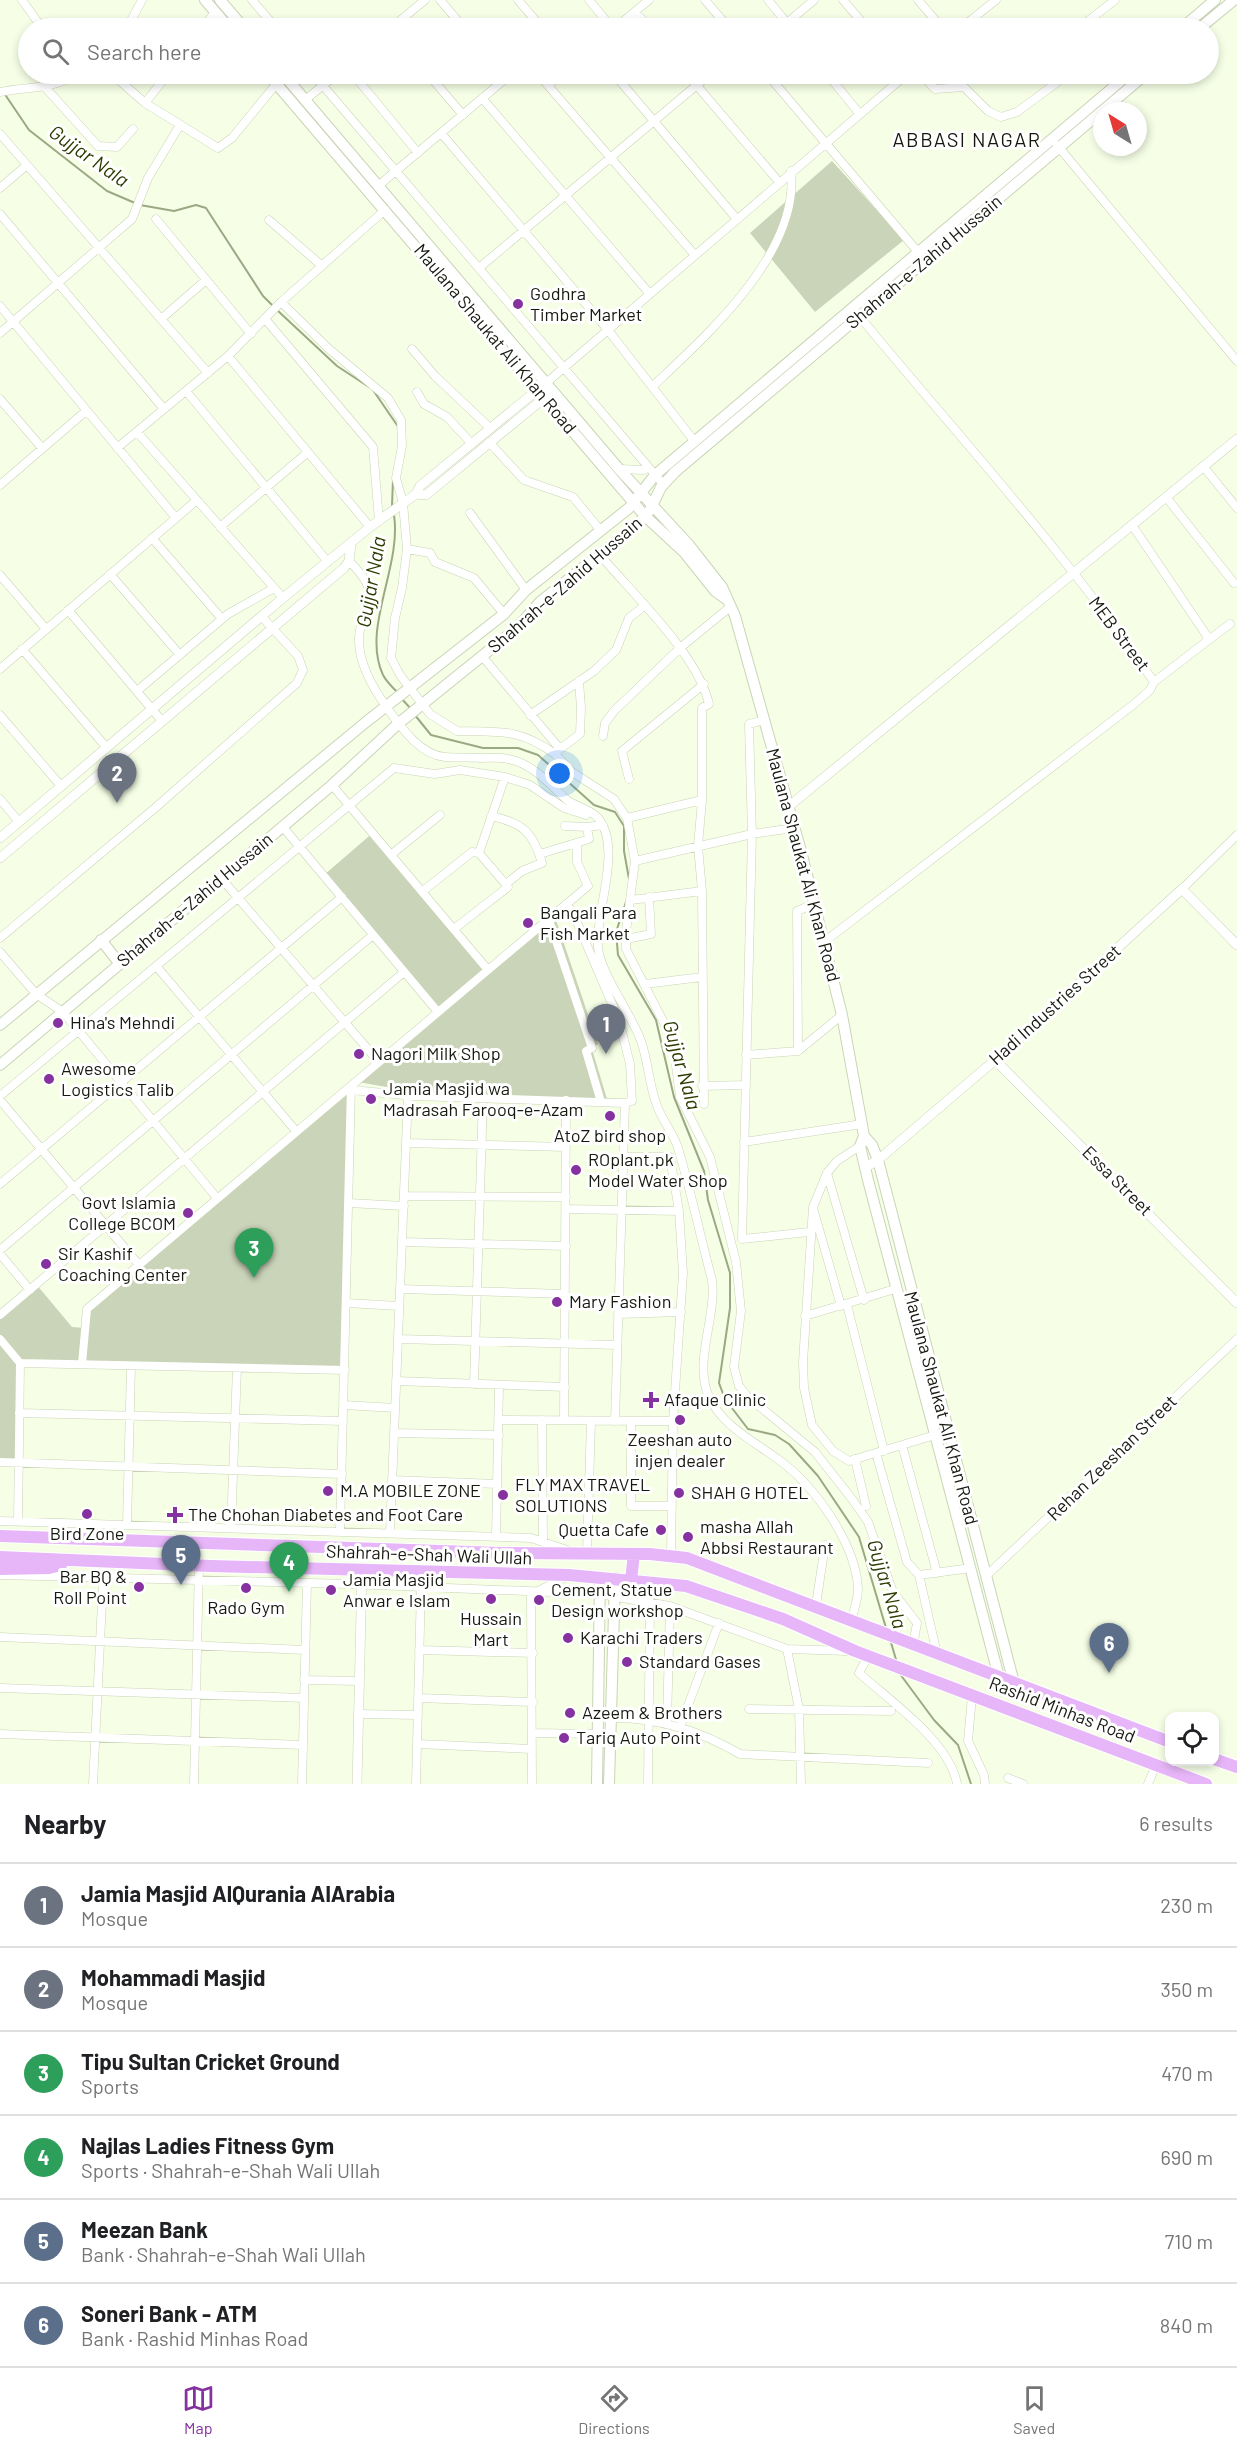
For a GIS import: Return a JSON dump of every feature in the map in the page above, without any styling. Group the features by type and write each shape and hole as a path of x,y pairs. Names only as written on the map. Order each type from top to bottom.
{"main road":[{"path":"205,0 221,18"},
{"path":"220,0 235,18"},
{"path":"1194,18 1215,0"},
{"path":"1212,18 1234,0"},
{"name":"Maulana Shaukat Ali Khan Road","path":"276,84 638,499 652,506 689,546 722,587 746,648 824,942 842,1015 866,1167 895,1289 999,1677"},
{"name":"Maulana Shaukat Ali Khan Road","path":"291,84 545,390 619,469 638,499 645,516 684,552 715,591 728,603"},
{"name":"Shahrah-e-Zahid Hussain","path":"0,1065 332,785 402,722 523,622 540,602 645,516 663,484 860,317 1118,84"},
{"name":"Shahrah-e-Zahid Hussain","path":"0,1025 100,940 504,614 526,590 638,499 652,471 695,442 918,252 1133,84"},
{"path":"100,940 120,964"},
{"name":"Maulana Shaukat Ali Khan Road","path":"862,1135 872,1145 878,1161 1014,1683"},
{"name":"Shahrah-e-Shah Wali Ullah","path":"0,1536 671,1556 701,1562 816,1605 889,1636"},
{"path":"205,1566 212,1543"},
{"path":"631,1580 634,1554"},
{"name":"Shahrah-e-Shah Wali Ullah","path":"0,1557 205,1566 615,1578 686,1586 813,1630 855,1651"},
{"path":"0,1569 49,1568 74,1561"},
{"path":"597,1784 600,1577"},
{"path":"609,1784 615,1578"},
{"name":"Rashid Minhas Road","path":"889,1636 1165,1740"},
{"name":"Rashid Minhas Road","path":"855,1651 1206,1784"},
{"path":"1219,1760 1237,1767"}],"street":[{"path":"22,0 35,18"},
{"path":"132,18 142,0"},
{"path":"252,0 267,18"},
{"path":"403,18 425,0"},
{"path":"440,0 455,18"},
{"path":"518,0 533,18"},
{"path":"589,0 605,18"},
{"path":"627,18 649,0"},
{"path":"705,0 720,18"},
{"path":"768,0 780,18"},
{"path":"795,18 814,0"},
{"path":"843,0 858,18"},
{"path":"918,0 933,18"},
{"path":"974,18 996,0"},
{"path":"1092,18 1115,0"},
{"path":"210,18 215,12"},
{"path":"635,12 641,18"},
{"path":"2,91 48,84"},
{"path":"123,84 145,103 218,148 222,147 276,84"},
{"path":"145,103 160,84"},
{"path":"361,84 418,153"},
{"path":"437,84 463,115"},
{"path":"378,186 497,84"},
{"path":"623,84 736,218"},
{"path":"479,268 697,84 779,182"},
{"path":"776,84 918,252"},
{"path":"835,84 859,113"},
{"path":"416,494 426,495 489,442 545,390 564,367 894,84"},
{"path":"930,84 935,90 964,87 988,111 1001,117 1017,111 1055,84"},
{"path":"305,100 323,85 663,484"},
{"path":"548,85 694,254"},
{"path":"43,86 98,146 117,147 133,129"},
{"path":"482,98 649,293"},
{"path":"0,333 132,219 148,178 180,125"},
{"path":"0,134 208,373"},
{"path":"441,134 608,330 695,442"},
{"path":"1055,143 1237,361"},
{"path":"0,188 27,165"},
{"path":"653,386 709,332 754,281 786,219 793,192 791,171"},
{"path":"117,448 228,357 279,304 386,210"},
{"path":"0,214 165,409"},
{"path":"156,219 251,334"},
{"path":"269,220 321,265"},
{"path":"161,319 206,280"},
{"path":"279,304 329,349 376,386 395,406 401,420 402,446 396,471 407,549 390,647 394,667 407,691 420,707 457,731 518,733 533,738 557,752"},
{"path":"0,306 176,518"},
{"path":"268,317 373,447 379,520"},
{"name":"MEB Street","path":"824,942 1133,705 1154,682 1125,639 1019,504 860,317"},
{"path":"412,349 435,376 490,428"},
{"path":"228,357 370,527"},
{"path":"0,838 283,598 370,527 416,494 420,486 490,428 545,390"},
{"path":"186,391 328,562"},
{"path":"417,392 424,404 447,417 471,444"},
{"path":"0,399 42,448"},
{"path":"0,485 86,411"},
{"path":"137,432 283,598"},
{"path":"788,807 1237,439"},
{"path":"489,442 524,480 573,496 601,531"},
{"path":"220,526 308,452"},
{"path":"1203,466 1237,508"},
{"path":"619,469 652,471"},
{"path":"1166,497 1234,583"},
{"path":"0,669 197,500"},
{"path":"470,513 526,590"},
{"path":"1132,525 1203,627 1206,642"},
{"path":"152,538 222,619"},
{"path":"0,858 349,561 351,544"},
{"path":"407,549 430,554 435,562 474,578 504,614"},
{"path":"600,555 680,648 704,684 710,704 702,708 702,800 698,846 702,891 702,1086 704,1104"},
{"path":"349,561 365,577 370,589 370,600 359,639 361,658 388,706 423,748 443,757 509,759 532,769 568,801 597,816 603,825 608,846 607,879 600,911 598,948 604,971 626,1006 642,1042 656,1104 677,1145 712,1280 714,1300 703,1368 709,1396 726,1420 806,1483 829,1514 854,1566 858,1590 852,1620"},
{"path":"110,574 180,655"},
{"path":"0,575 46,629"},
{"path":"137,691 222,619 274,588"},
{"path":"603,736 605,723 614,711 728,603"},
{"path":"530,715 594,671 616,650 629,618 643,607"},
{"path":"68,610 162,721"},
{"path":"0,938 155,808 297,683 303,670 301,663 262,617"},
{"path":"1154,682 1230,624"},
{"path":"22,650 106,748"},
{"path":"482,656 572,772 614,799 627,818 635,861 626,939 632,963 645,984 674,1050 680,1097 710,1157 736,1262 741,1311 734,1367 739,1386 747,1396 815,1452 868,1522 893,1592 916,1623 913,1645"},
{"path":"557,752 580,734 579,681"},
{"path":"629,779 622,751 704,684"},
{"path":"0,715 61,786"},
{"path":"765,720 749,724 752,834 742,1239 809,1232"},
{"path":"139,1265 0,1098 394,768 435,774 460,770 505,777 530,785 564,808 586,815"},
{"path":"479,853 505,777"},
{"path":"332,785 488,970"},
{"path":"0,799 19,822"},
{"path":"627,818 702,800"},
{"path":"392,854 440,815"},
{"path":"491,816 512,821 529,833 536,843 542,863 522,871 506,884"},
{"path":"565,826 603,825"},
{"path":"282,826 438,1012"},
{"path":"540,854 589,839 587,827"},
{"path":"635,861 752,834 794,828"},
{"name":"Hadi Industries Street","path":"866,1167 878,1161 995,1060 1182,889 1237,835"},
{"path":"82,1364 87,1309 588,886 577,862 577,843"},
{"path":"423,891 472,852 479,853 506,884 508,887 454,929"},
{"path":"221,878 378,1061"},
{"path":"1182,889 1237,945"},
{"path":"632,900 702,891"},
{"path":"0,1185 342,897"},
{"path":"626,939 651,934 649,897"},
{"path":"351,1087 408,1095 625,1103 632,1101 630,1064 619,1020 573,913 566,904"},
{"path":"798,1051 797,911 814,904"},
{"path":"549,920 592,1048 586,1052 601,1102"},
{"path":"30,1290 0,1252 373,935"},
{"path":"0,952 36,994 63,1012 217,1198"},
{"path":"157,967 296,1131"},
{"path":"0,1315 404,972"},
{"path":"645,984 702,977"},
{"path":"746,1055 798,1051 842,1015"},
{"name":"Essa Street","path":"995,1060 1237,1303"},
{"path":"702,1086 746,1085"},
{"path":"340,1531 351,1087"},
{"path":"390,1533 408,1095"},
{"path":"474,1384 483,1097"},
{"path":"564,1420 566,1100"},
{"path":"615,1421 625,1103"},
{"path":"744,1142 862,1135"},
{"path":"862,1135 827,1173 813,1207 809,1232 804,1388 812,1425 833,1451 849,1461 935,1435"},
{"path":"406,1143 566,1147"},
{"path":"623,1157 670,1157 679,1211 683,1273 673,1421 671,1556"},
{"path":"827,1173 864,1300"},
{"path":"404,1196 566,1197"},
{"path":"349,1203 404,1206"},
{"path":"813,1207 844,1306 907,1562 919,1575 937,1654"},
{"path":"566,1209 679,1211"},
{"path":"402,1242 566,1246"},
{"path":"400,1289 565,1294"},
{"path":"805,1316 895,1289"},
{"path":"347,1303 399,1306"},
{"path":"618,1314 681,1312"},
{"path":"0,1339 20,1363 18,1522"},
{"path":"398,1339 617,1345"},
{"name":"Rehan Zeeshan Street","path":"986,1576 1237,1339"},
{"path":"20,1363 345,1370"},
{"path":"127,1525 131,1365"},
{"path":"231,1528 237,1368"},
{"path":"396,1381 565,1387"},
{"path":"496,1536 499,1384"},
{"path":"344,1405 395,1407"},
{"path":"20,1413 343,1421"},
{"path":"499,1420 673,1421"},
{"path":"542,1420 543,1542"},
{"path":"0,1521 496,1536 531,1538 582,1553 591,1421"},
{"path":"631,1421 631,1506 672,1506"},
{"path":"394,1433 499,1435"},
{"path":"902,1445 937,1573"},
{"path":"855,1460 866,1506"},
{"path":"0,1462 342,1474"},
{"path":"392,1480 497,1484"},
{"path":"816,1605 825,1545"},
{"path":"93,1784 104,1562"},
{"path":"153,1579 154,1563"},
{"path":"194,1784 200,1580 205,1566"},
{"path":"285,1568 285,1582"},
{"path":"919,1575 971,1568"},
{"path":"357,1784 362,1570"},
{"path":"0,1575 285,1582 599,1594 670,1606 787,1649 855,1651"},
{"path":"531,1593 551,1586 569,1575"},
{"path":"302,1784 307,1583"},
{"path":"416,1784 421,1587"},
{"path":"531,1593 532,1784"},
{"path":"648,1784 650,1602"},
{"path":"667,1723 670,1606"},
{"path":"680,1726 719,1623"},
{"path":"0,1637 305,1650"},
{"path":"787,1649 799,1709 801,1784"},
{"path":"419,1650 533,1653"},
{"path":"868,1656 859,1673 930,1736 954,1770 957,1784"},
{"path":"304,1680 359,1681"},
{"path":"0,1688 304,1698"},
{"path":"972,1696 968,1741 984,1775 985,1784"},
{"path":"418,1698 533,1702"},
{"path":"749,1709 891,1711"},
{"path":"358,1714 418,1715"},
{"path":"610,1718 649,1719 680,1726 721,1743 740,1754 928,1763"},
{"path":"532,1733 599,1734"},
{"path":"0,1734 303,1745"},
{"path":"417,1744 532,1749"},
{"path":"1148,1784 1156,1765"},
{"path":"1008,1778 1023,1784"}],"green space":[{"path":"832,161 904,240 815,312 750,233"},
{"path":"375,831 488,970 438,1012 324,875"},
{"path":"555,917 598,1044 592,1049 607,1099 421,1093 358,1082"},
{"path":"351,1085 345,1370 21,1363 15,1463 0,1462 0,1315 36,1284 72,1327 85,1328 87,1309"}],"waterway":[{"name":"Gujjar Nala","path":"4,93 29,130 107,191 135,203"},
{"name":"Gujjar Nala","path":"140,205 174,211 196,205 206,208 263,296 273,306"},
{"name":"Gujjar Nala","path":"277,310 337,366 369,387"},
{"name":"Gujjar Nala","path":"373,390 399,428"},
{"name":"Gujjar Nala","path":"392,506 393,479"},
{"name":"Gujjar Nala","path":"394,515 393,555 379,617 377,657 383,675 398,693"},
{"name":"Gujjar Nala","path":"401,698 411,709"},
{"name":"Gujjar Nala","path":"414,714 431,735 483,748 518,748 538,755 594,805 615,812 624,826 624,851 629,879"},
{"name":"Gujjar Nala","path":"626,902 616,932 618,955 656,1020 674,1097 704,1171 708,1200 730,1273 730,1308 719,1383 725,1399 748,1429 775,1435 789,1444 818,1476 859,1537 886,1628"},
{"name":"Gujjar Nala","path":"890,1639 897,1663"},
{"name":"Gujjar Nala","path":"900,1674 934,1720 958,1745 971,1784"}],"place":[{"name":"Godhra Timber Market","path":"518,304"},
{"name":"Mohammadi Masjid","path":"117,803"},
{"name":"Bangali Para Fish Market","path":"528,923"},
{"name":"Hina's Mehndi","path":"58,1023"},
{"name":"Nagori Milk Shop","path":"359,1054"},
{"name":"Jamia Masjid AlQurania AlArabia","path":"606,1054"},
{"name":"Awesome Logistics Talib","path":"49,1079"},
{"name":"Jamia Masjid wa Madrasah Farooq-e-Azam","path":"371,1099"},
{"name":"AtoZ bird shop","path":"610,1116"},
{"name":"ROplant.pk Model Water Shop","path":"576,1170"},
{"name":"Govt Islamia College BCOM","path":"188,1213"},
{"name":"Sir Kashif Coaching Center","path":"46,1264"},
{"name":"Tipu Sultan Cricket Ground","path":"254,1278"},
{"name":"Mary Fashion","path":"557,1302"},
{"name":"Afaque Clinic","path":"651,1400"},
{"name":"Zeeshan auto injen dealer","path":"680,1420"},
{"name":"M.A MOBILE ZONE","path":"328,1491"},
{"name":"SHAH G HOTEL","path":"679,1493"},
{"name":"FLY MAX TRAVEL SOLUTIONS","path":"503,1495"},
{"name":"Bird Zone","path":"87,1514"},
{"name":"The Chohan Diabetes and Foot Care","path":"175,1515"},
{"name":"Quetta Cafe","path":"661,1530"},
{"name":"masha Allah Abbsi Restaurant","path":"688,1537"},
{"name":"Meezan Bank","path":"181,1585"},
{"name":"Bar BQ & Roll Point","path":"139,1587"},
{"name":"Rado Gym","path":"246,1588"},
{"name":"Jamia Masjid Anwar e Islam","path":"331,1590"},
{"name":"Najlas Ladies Fitness Gym","path":"289,1592"},
{"name":"Hussain Mart","path":"491,1599"},
{"name":"Cement, Statue Design workshop","path":"539,1600"},
{"name":"Karachi Traders","path":"568,1638"},
{"name":"Standard Gases","path":"627,1662"},
{"name":"Soneri Bank - ATM","path":"1109,1673"},
{"name":"Azeem & Brothers","path":"570,1713"},
{"name":"Tariq Auto Point","path":"564,1738"}],"district":[{"name":"ABBASI NAGAR","path":"967,140"}]}
